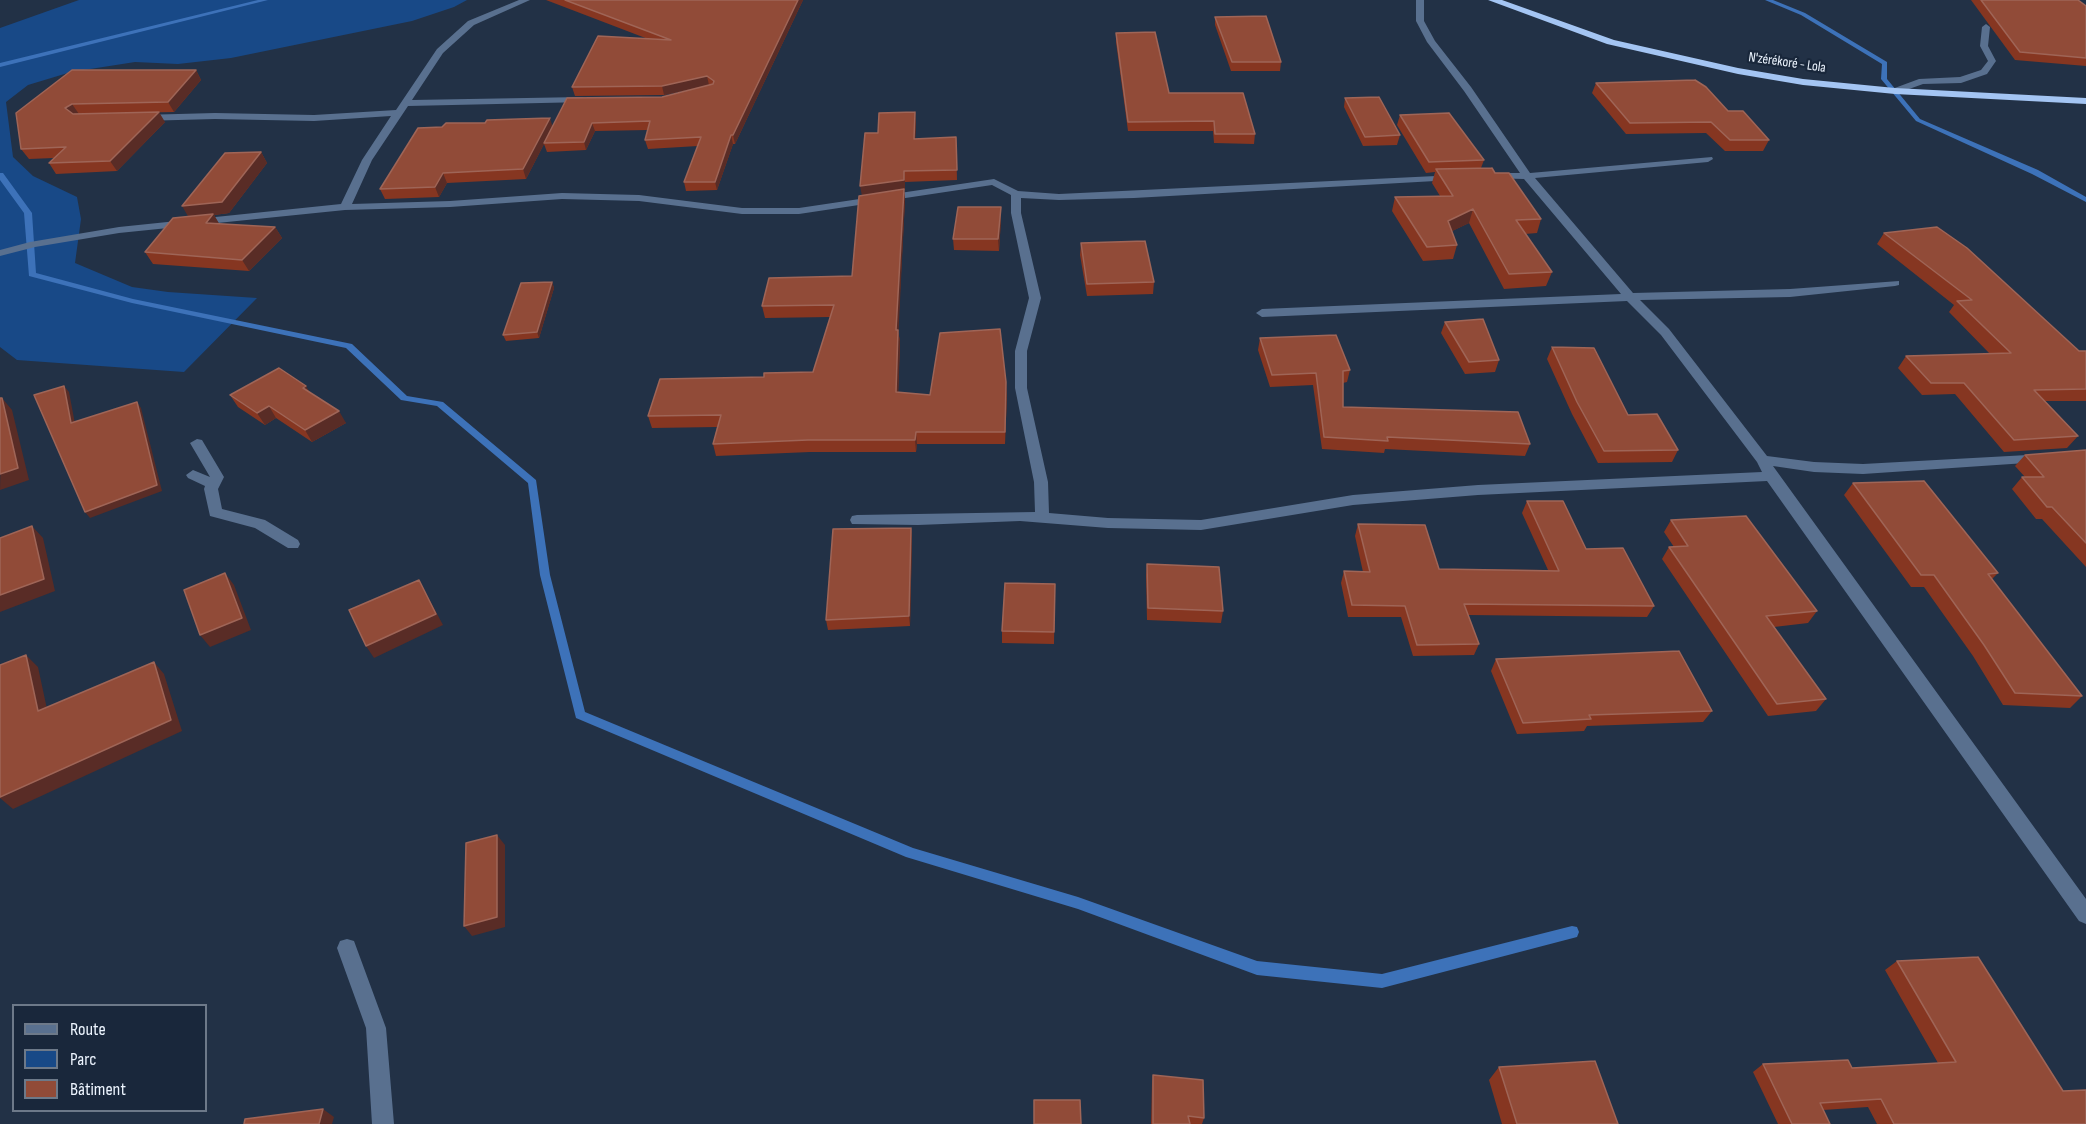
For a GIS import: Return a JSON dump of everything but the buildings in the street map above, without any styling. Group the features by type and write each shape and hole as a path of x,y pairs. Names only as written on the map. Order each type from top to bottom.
{"highway":[{"name":"N'zérékoré - Lola","path":"1493,0 1611,42 1669,57 1803,82 1895,91 2086,101"}],"street":[{"path":"345,207 367,160 440,51 471,24 526,0"},
{"path":"1420,0 1420,21 1431,42 1468,89 1527,176 1630,297 1665,332 1763,460 1772,476 2086,915"},
{"path":"1895,91 1922,81 1961,80 1984,72 1992,61 1984,46 1986,27"},
{"path":"406,103 598,100"},
{"path":"136,118 215,116 314,118 399,113"},
{"path":"1483,176 1527,176 1708,159"},
{"path":"0,253 34,244 119,230 345,207 450,204 562,196 639,198 742,211 799,212 994,182 1016,194 1059,197 1461,177"},
{"path":"1016,194 1016,213 1035,298 1021,351 1021,388 1041,482 1042,517"},
{"path":"1262,313 1630,297 1790,293 1895,283"},
{"path":"197,443 217,477 211,489 215,512 260,524 293,544"},
{"path":"1763,460 1814,467 1863,469 2055,456"},
{"path":"193,475 213,484"},
{"path":"857,520 1020,516 1107,523 1201,525 1353,500 1478,490 1772,476"},
{"path":"347,948 376,1028 383,1124"}],"green space":[{"path":"79,0 467,0 454,7 412,21 231,58 178,64 135,62 71,72 28,85 6,102 13,157 33,176 77,197 81,219 75,263 132,287 168,292 257,298 184,372 17,360 0,347 0,28"}],"waterway":[{"path":"0,65 265,0"},
{"path":"1768,0 1803,14 1885,63 1884,79 1918,120 2035,172 2086,200"},
{"path":"0,175 28,213 32,274 132,301 349,346 404,398 440,404 533,482 545,575 580,715 911,853 1078,903 1257,968 1382,981 1572,932"}]}
